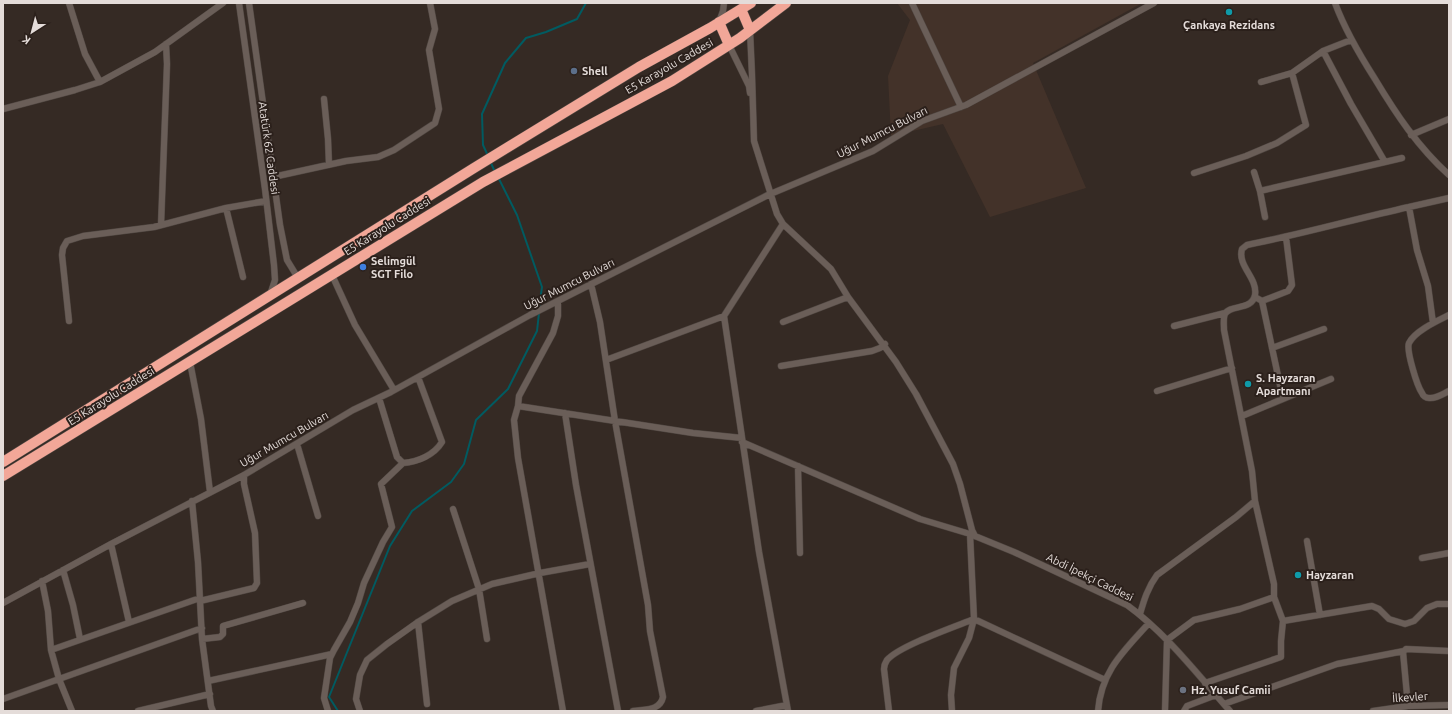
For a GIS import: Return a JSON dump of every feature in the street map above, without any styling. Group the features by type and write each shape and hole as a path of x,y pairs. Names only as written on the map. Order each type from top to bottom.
{"highway":[{"name":"E5 Karayolu Caddesi","path":"3,462 496,154 639,67 719,22 740,6 751,3"},
{"name":"E5 Karayolu Caddesi","path":"3,476 483,182 672,81 729,45 786,3"},
{"path":"740,6 750,30"},
{"path":"719,22 729,45"}],"street":[{"path":"69,3 85,54 100,82"},
{"path":"3,109 76,90 100,82 155,52 223,3"},
{"name":"Atatürk 62 Caddesi","path":"239,3 266,201 275,280 270,295"},
{"name":"Atatürk 62 Caddesi","path":"249,3 273,177 287,260 298,278"},
{"path":"273,177 328,165 378,157 394,150 435,123 438,108 429,50 435,29 430,3"},
{"path":"719,22 724,11 724,3"},
{"path":"912,3 961,106"},
{"name":"Uğur Mumcu Bulvarı","path":"3,603 111,544 244,475 353,410 394,390 547,306 771,193 873,150 922,122 961,106 1027,73 1154,3"},
{"path":"1336,3 1351,40 1384,94 1427,154 1449,175"},
{"path":"750,30 754,141 777,214 783,224 831,269 848,297 885,344 916,394 953,464 960,484 972,530 974,619 969,638 954,668 950,695 952,711"},
{"path":"1261,82 1292,73 1322,50 1351,40"},
{"path":"161,225 168,64 166,44"},
{"path":"729,45 749,86 753,108"},
{"path":"1322,50 1385,162"},
{"path":"1194,173 1246,156 1277,143 1306,125 1292,73"},
{"path":"324,99 328,139 328,165"},
{"path":"1412,134 1449,120"},
{"path":"1260,191 1402,158"},
{"path":"1254,172 1260,191 1265,217"},
{"path":"1174,326 1225,313 1249,305 1255,297 1255,285 1241,258 1242,249 1248,245 1286,237 1356,218 1449,198"},
{"path":"69,322 62,255 63,248 67,241 83,236 154,227 226,208 266,201"},
{"path":"1409,207 1417,250 1428,286 1433,323"},
{"path":"226,208 243,278"},
{"path":"606,360 724,316 783,224"},
{"path":"1262,301 1288,291 1292,285 1286,237"},
{"path":"332,274 355,325 394,390"},
{"path":"591,284 600,322 615,421 648,606 650,630 662,697 661,703 657,707 633,711"},
{"path":"783,322 848,297"},
{"path":"1255,297 1262,301 1283,399"},
{"path":"558,301 558,316 553,333 519,396 514,420 517,450 540,573 563,711"},
{"path":"1205,683 1281,657 1283,622 1274,597 1274,584 1255,501 1252,471 1224,330 1225,313"},
{"path":"1449,314 1433,323 1410,341 1408,346 1419,388 1424,396 1429,398 1437,397 1449,391"},
{"path":"724,316 759,552 788,708 756,711"},
{"path":"1272,348 1324,329"},
{"path":"781,366 872,351 885,344"},
{"path":"190,362 201,419 210,492"},
{"path":"1157,391 1232,368"},
{"path":"328,711 324,698 326,679 332,654 350,622 364,583 383,542 392,527 382,484 403,463 412,462 428,455 438,448 442,442 418,377"},
{"path":"1242,416 1331,379"},
{"path":"378,398 397,457 403,463"},
{"name":"Abdi İpekçi Caddesi","path":"518,406 742,440 920,519 972,535 1014,552 1100,591 1127,605 1140,614 1167,640 1230,711"},
{"path":"565,413 590,564 618,711"},
{"path":"297,444 318,516"},
{"path":"798,466 800,554"},
{"path":"51,650 129,622 200,600 254,588 257,583 255,534 244,484 244,475"},
{"path":"192,501 202,639 213,711"},
{"path":"1140,614 1148,590 1157,575 1236,517 1255,501"},
{"path":"453,509 479,590 487,639"},
{"path":"1307,541 1320,615"},
{"path":"111,544 129,622"},
{"path":"1422,558 1449,553"},
{"path":"360,711 356,699 360,675 367,660 418,622 452,601 492,584 590,564"},
{"path":"63,570 73,605 80,639"},
{"path":"42,582 48,611 51,650 58,679 72,711"},
{"path":"1165,711 1167,640 1194,620 1240,609 1274,597"},
{"path":"202,639 220,637 223,634 223,626 303,603"},
{"path":"1283,622 1372,606 1379,609 1389,619 1405,624 1414,621 1427,608 1437,604 1449,604"},
{"path":"889,711 884,669 885,662 908,646 974,619 1105,680"},
{"path":"418,622 427,704"},
{"path":"1098,711 1098,701 1105,680 1119,657 1149,623"},
{"path":"3,699 202,628"},
{"path":"1224,704 1337,664 1404,651 1406,649 1449,651"},
{"path":"1404,651 1403,656 1408,706"},
{"path":"208,681 332,654"},
{"path":"142,711 210,694"},
{"path":"1184,711 1188,706 1216,695"},
{"name":"İlkevler","path":"1373,711 1408,706 1449,705"}],"shaded area":[{"path":"897,3 1142,3 1033,63 1086,188 990,217 943,124 891,136 888,76 910,20"}],"waterway":[{"path":"488,156 483,145 482,114 505,63 526,38 546,32 577,19 586,3"},
{"path":"490,161 495,172"},
{"path":"498,177 517,215 542,287 539,308"},
{"path":"338,711 329,697 390,546 412,511 451,482 464,464 476,420 508,389 537,331 539,313"}],"place":[{"name":"Çankaya Rezidans","path":"1229,12"},
{"name":"Shell","path":"574,71"},
{"name":"Selimgül SGT Filo","path":"363,267"},
{"name":"S. Hayzaran Apartmanı","path":"1248,384"},
{"name":"Hayzaran","path":"1298,575"},
{"name":"Hz. Yusuf Camii","path":"1183,690"}]}
